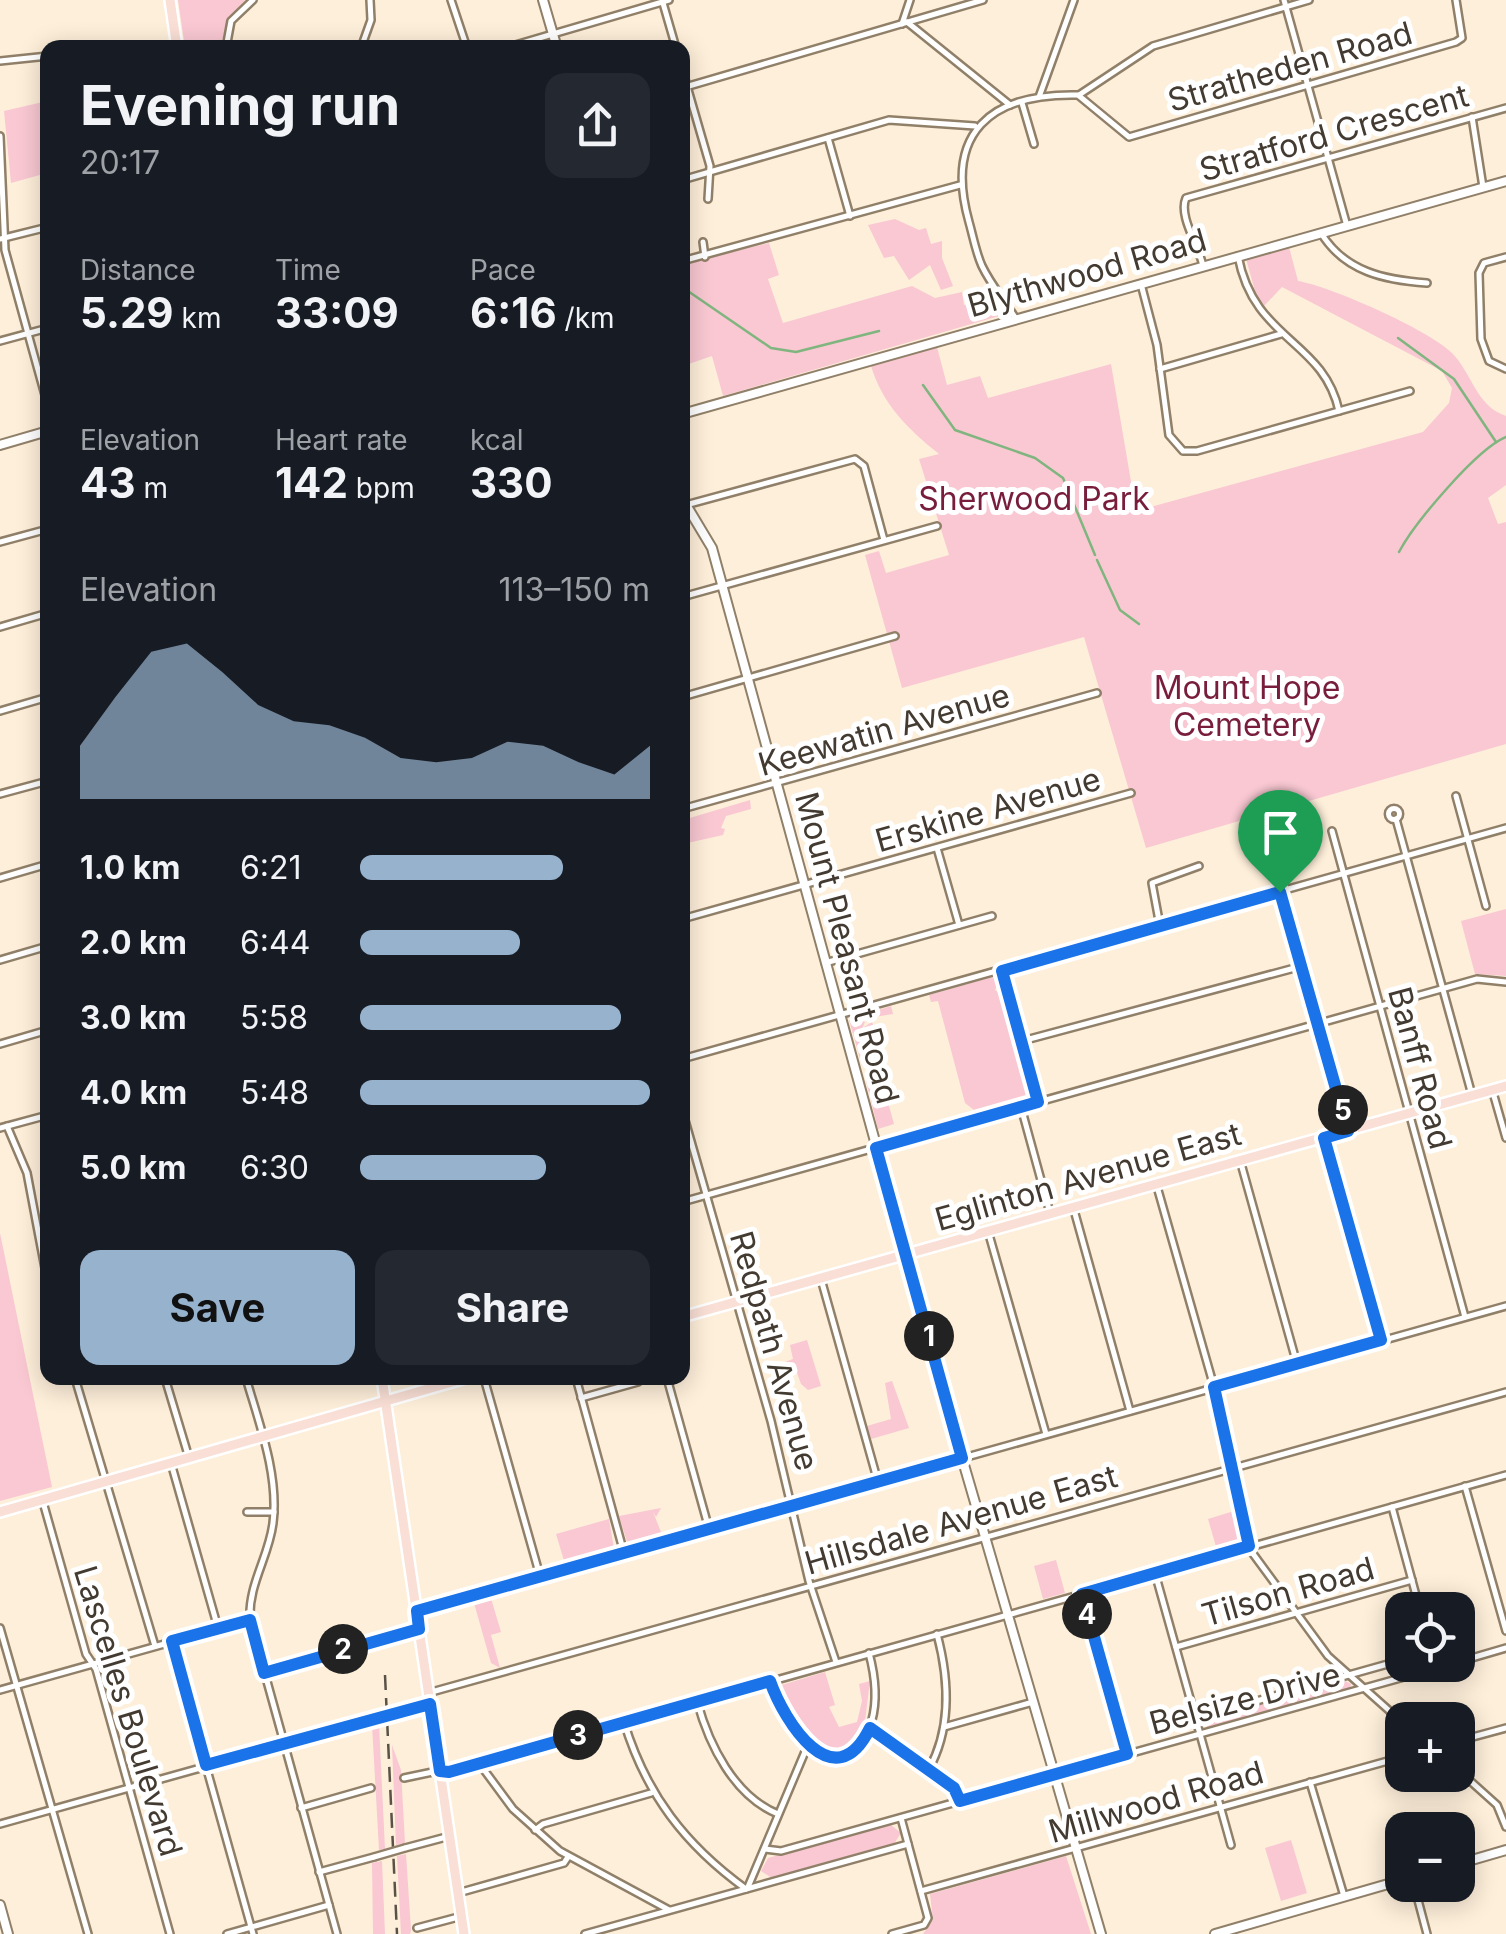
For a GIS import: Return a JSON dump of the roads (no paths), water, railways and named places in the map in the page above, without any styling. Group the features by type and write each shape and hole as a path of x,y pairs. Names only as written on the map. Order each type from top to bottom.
{"main road":[{"path":"170,0 175,40"},
{"path":"543,0 554,40"},
{"name":"Blythwood Road","path":"690,412 1506,180"},
{"path":"0,445 40,433"},
{"name":"Mount Pleasant Road","path":"690,512 710,543 962,1458 1102,1934"},
{"name":"Eglinton Avenue East","path":"690,1315 1506,1086"},
{"path":"383,1385 464,1934"},
{"path":"0,1512 440,1385"},
{"path":"1475,1859 1506,1850"},
{"path":"1215,1934 1385,1885"},
{"path":"0,1905 8,1934"}],"street":[{"path":"228,40 232,21 253,0"},
{"path":"364,40 369,29 370,0"},
{"path":"451,0 464,40"},
{"path":"905,23 910,0"},
{"path":"690,87 984,0"},
{"path":"1039,97 1074,0"},
{"path":"1016,319 982,266 960,185 965,149 976,126 1010,105 1039,97 1078,96 1153,46 1285,3 1309,0"},
{"name":"Stratheden Road","path":"1078,96 1128,136 1462,38 1456,0"},
{"path":"532,40 665,1 674,40"},
{"path":"1285,3 1347,226"},
{"path":"905,23 1010,105"},
{"path":"0,61 40,57"},
{"path":"1022,102 1034,144"},
{"path":"690,104 711,172 708,199"},
{"name":"Stratford Crescent","path":"1204,266 1198,240 1184,218 1186,198 1506,108"},
{"path":"1472,118 1483,187"},
{"path":"690,178 889,120 976,126"},
{"path":"0,136 2,239 40,379"},
{"path":"828,138 850,216"},
{"path":"690,260 960,185"},
{"path":"2,239 40,228"},
{"path":"1321,233 1337,253 1363,271 1427,283"},
{"path":"704,242 704,257"},
{"path":"1238,256 1253,304 1280,334 1326,373 1339,411"},
{"path":"1506,257 1484,263 1479,273 1481,339 1489,361 1506,369"},
{"path":"1141,284 1160,369 1169,436 1183,451 1197,451 1410,390"},
{"path":"0,341 40,330"},
{"path":"1160,369 1280,334"},
{"path":"690,502 860,460 884,540"},
{"path":"690,595 937,526"},
{"path":"0,542 40,531"},
{"path":"0,627 40,615"},
{"path":"690,694 895,636"},
{"name":"Keewatin Avenue","path":"690,807 1098,694"},
{"path":"0,710 40,699"},
{"path":"0,794 40,782"},
{"name":"Erskine Avenue","path":"690,917 1132,794"},
{"path":"1456,796 1486,906"},
{"path":"1396,819 1472,1095"},
{"path":"690,1057 1506,828"},
{"name":"Banff Road","path":"1332,830 1465,1317"},
{"path":"937,848 959,925"},
{"path":"1268,848 1348,1131"},
{"path":"0,878 40,866"},
{"path":"1160,926 1152,884 1200,866"},
{"path":"825,963 992,916"},
{"path":"0,960 40,948"},
{"path":"1022,1042 1302,966"},
{"path":"1002,971 1038,1102"},
{"path":"690,1200 1485,978 1506,982"},
{"path":"0,1044 40,1032"},
{"path":"1492,1090 1506,1138"},
{"path":"1021,1107 1050,1213"},
{"path":"40,1117 4,1127 27,1173 40,1248"},
{"name":"Redpath Avenue","path":"690,1137 793,1506 811,1586 836,1662"},
{"path":"1324,1138 1381,1340"},
{"path":"1240,1160 1298,1364"},
{"path":"1156,1184 1214,1387 1249,1546 1294,1614 1348,1676 1385,1707"},
{"path":"1073,1207 1130,1411"},
{"path":"988,1231 1046,1434"},
{"path":"822,1278 878,1482"},
{"path":"417,1611 1506,1306"},
{"path":"77,1385 155,1646"},
{"path":"167,1385 188,1458"},
{"path":"248,1385 274,1512 271,1537 251,1593 250,1620 337,1934"},
{"path":"486,1385 540,1576"},
{"path":"578,1385 624,1553"},
{"path":"582,1398 628,1385"},
{"path":"669,1385 709,1529"},
{"name":"Hillsdale Avenue East","path":"428,1693 1506,1392"},
{"path":"171,1463 218,1629"},
{"path":"404,1778 479,1763 1506,1474"},
{"path":"1465,1486 1506,1631"},
{"name":"Lascelles Boulevard","path":"42,1501 170,1934"},
{"path":"1392,1506 1415,1592"},
{"path":"246,1512 274,1512"},
{"path":"1155,1573 1231,1844"},
{"name":"Tilson Road","path":"1176,1647 1412,1580"},
{"path":"1082,1594 1127,1754"},
{"path":"0,1690 250,1620"},
{"path":"0,1628 88,1934"},
{"path":"264,1673 419,1629"},
{"path":"928,1769 944,1727 947,1682 937,1634"},
{"path":"172,1641 252,1931"},
{"path":"1475,1657 1506,1648"},
{"path":"770,1681 788,1724 807,1747 826,1754 846,1753 861,1743 870,1728 876,1695 869,1653"},
{"name":"Belsize Drive","path":"1196,1718 1385,1665"},
{"name":"Belsize Drive","path":"765,1849 781,1851 1388,1682"},
{"path":"697,1702 706,1733 730,1772 753,1799 778,1814"},
{"path":"944,1727 1033,1702"},
{"path":"0,1824 430,1704"},
{"path":"624,1722 652,1793 693,1846 746,1889"},
{"path":"870,1728 954,1788 960,1801"},
{"path":"1475,1737 1506,1728"},
{"path":"746,1889 807,1747"},
{"name":"Millwood Road","path":"922,1891 1385,1762"},
{"path":"479,1763 488,1781 568,1857 669,1910"},
{"path":"1310,1782 1344,1896"},
{"path":"1475,1786 1497,1806 1506,1827"},
{"path":"301,1808 371,1788"},
{"path":"536,1830 543,1824 652,1793"},
{"path":"892,1934 916,1931 928,1918 901,1818"},
{"path":"319,1872 450,1836"},
{"path":"585,1934 908,1844"},
{"path":"458,1892 564,1863 568,1857"},
{"path":"1419,1902 1427,1934"},
{"path":"227,1934 252,1931 328,1905"},
{"path":"417,1928 462,1916"}],"waterway":[{"path":"690,292 771,348 796,352 879,331"},
{"path":"1398,338 1454,379 1496,442"},
{"path":"923,385 955,430 1035,458 1063,478 1095,555"},
{"path":"1399,552 1448,488 1479,456 1506,437"},
{"path":"1097,560 1120,610 1139,624"}],"railway":[{"path":"385,1675 397,1934"}],"park label":[{"name":"Sherwood Park","path":"1034,499"},
{"name":"Mount Hope Cemetery","path":"1247,706"}]}
